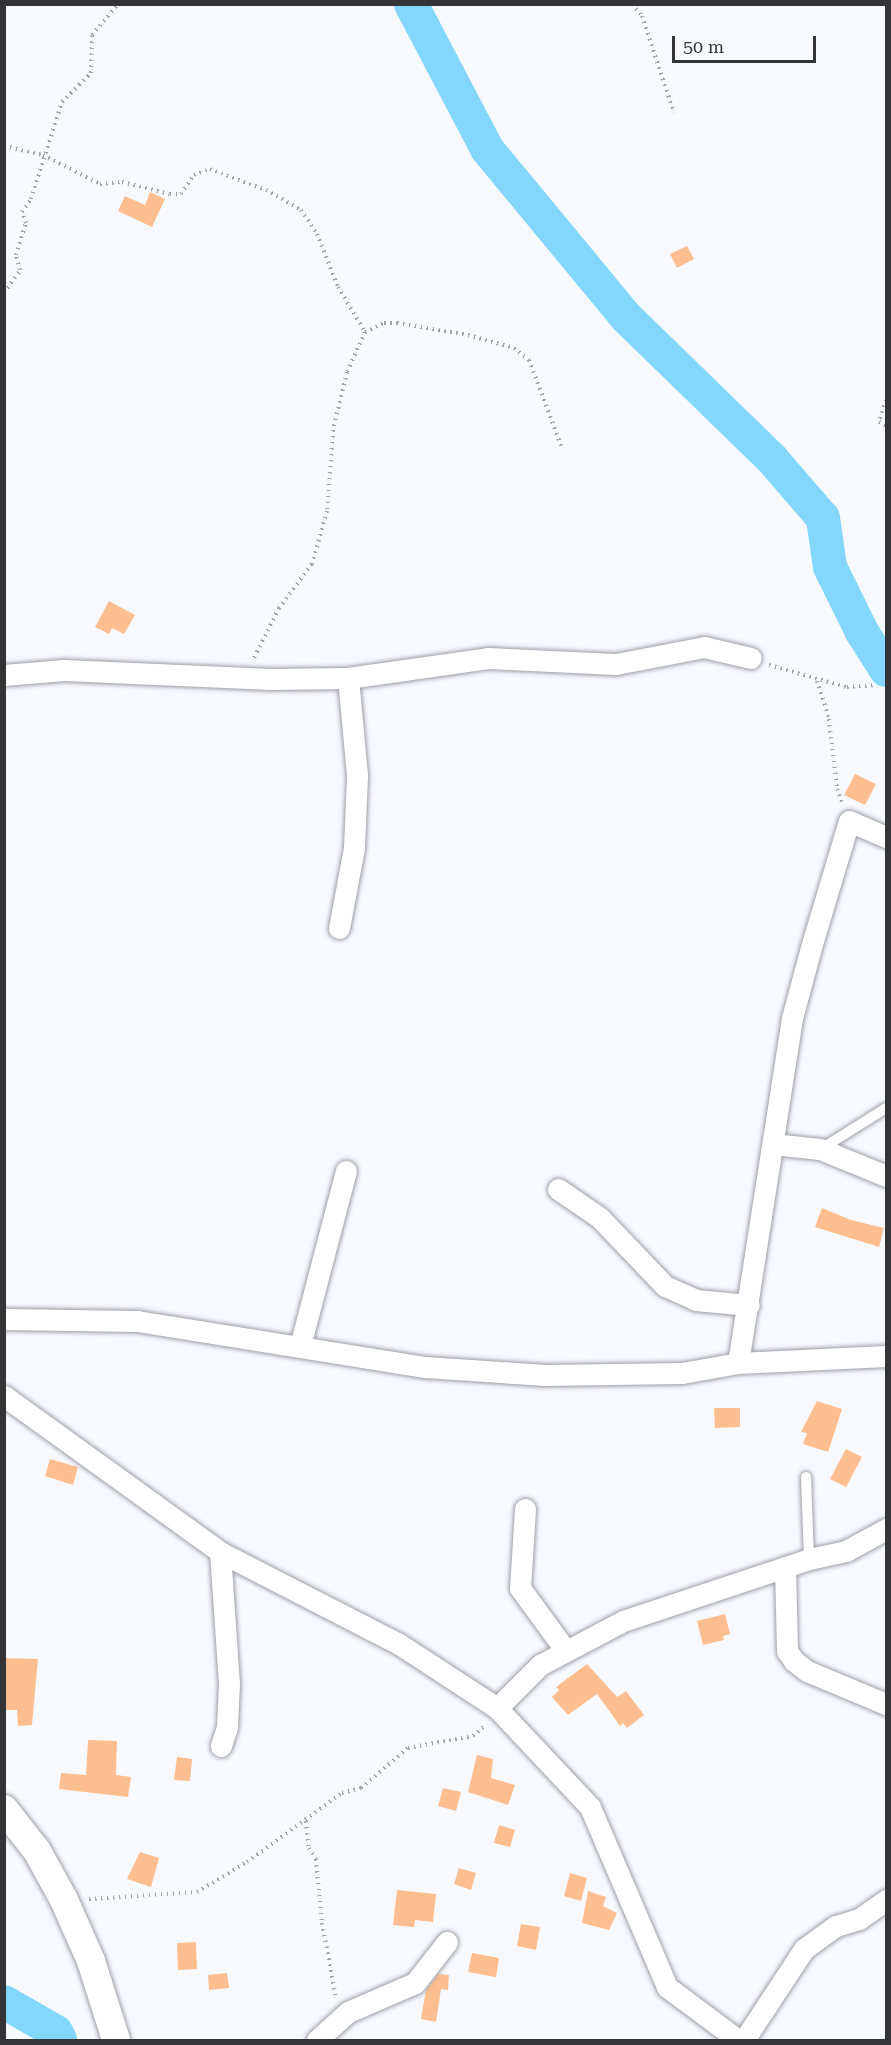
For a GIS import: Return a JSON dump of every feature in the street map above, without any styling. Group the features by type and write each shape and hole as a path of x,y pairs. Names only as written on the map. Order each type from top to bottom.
{"street":[{"path":"4,675 64,670 243,677 348,678 488,658 616,664 696,648 751,658"},
{"path":"339,928 354,848 357,785 348,678"},
{"path":"738,1363 749,1305 792,1018 849,821 886,837"},
{"path":"773,1144 820,1149 886,1176"},
{"path":"300,1346 346,1171"},
{"path":"558,1189 600,1218 665,1286 696,1300 749,1305"},
{"path":"4,1318 137,1321 425,1367 545,1375 682,1374 738,1363 886,1356"},
{"path":"4,1396 220,1552 399,1644 497,1708 590,1807 667,1987 736,2040 804,1948 836,1926 859,1919 886,1900"},
{"path":"525,1509 520,1588 566,1650"},
{"path":"497,1708 540,1665 622,1621 809,1559 846,1551 886,1528"},
{"path":"220,1552 229,1684 227,1727 221,1746"},
{"path":"785,1567 787,1651 794,1661 807,1671 886,1704"},
{"path":"9,1822 37,1851 64,1900 91,1961 116,2040"},
{"path":"317,2040 348,2012 415,1983 447,1942"}],"lane":[{"path":"820,1149 886,1108"},
{"path":"806,1477 809,1559"}],"path":[{"path":"4,293 20,270 16,255 26,223 22,212 31,199 43,155 62,102 91,73 92,35 118,4"},
{"path":"632,4 642,16 674,113"},
{"path":"4,146 43,155 100,184 123,182 181,194 194,175 210,170 252,184 301,210 317,234 338,287 365,332"},
{"path":"243,677 279,608 312,564 327,511 333,430 347,372 365,332 384,323 397,323 468,335 514,348 529,360 561,448"},
{"path":"886,400 879,422 886,426"},
{"path":"751,658 817,681 848,687 876,685"},
{"path":"817,681 829,719 837,789 849,821"},
{"path":"64,1900 197,1892 247,1862 342,1793 361,1788 408,1748 473,1736 492,1720 497,1708"},
{"path":"306,1820 309,1848 316,1859 322,1923 339,2019"}],"building":[{"path":"150,192 165,199 152,227 118,211 125,196 145,205"},
{"path":"687,246 694,259 677,268 670,254"},
{"path":"109,601 135,615 124,634 112,628 109,634 95,627"},
{"path":"855,774 876,784 865,805 844,795"},
{"path":"822,1208 851,1220 884,1228 879,1247 815,1227"},
{"path":"817,1401 842,1409 828,1452 803,1444 807,1433 801,1432"},
{"path":"714,1408 740,1408 740,1427 715,1428"},
{"path":"846,1449 862,1457 846,1487 830,1479"},
{"path":"50,1459 78,1467 73,1485 45,1476"},
{"path":"725,1614 730,1634 723,1636 724,1640 703,1645 697,1621"},
{"path":"4,1658 38,1659 32,1725 18,1726 17,1710 4,1710"},
{"path":"587,1664 617,1697 626,1691 644,1715 627,1728 623,1723 620,1726 597,1694 568,1715 552,1697 559,1690 556,1687"},
{"path":"88,1740 117,1741 116,1775 131,1777 128,1797 59,1789 61,1773 86,1775"},
{"path":"477,1755 493,1759 491,1778 515,1785 508,1805 468,1792"},
{"path":"177,1757 192,1759 190,1781 174,1780"},
{"path":"443,1788 461,1792 456,1811 438,1806"},
{"path":"499,1825 515,1830 510,1847 494,1843"},
{"path":"140,1852 159,1858 151,1887 127,1879"},
{"path":"459,1868 476,1873 471,1890 454,1884"},
{"path":"570,1873 587,1878 581,1901 564,1896"},
{"path":"397,1890 436,1894 433,1922 415,1920 414,1927 393,1925"},
{"path":"588,1891 606,1897 603,1906 617,1913 609,1930 582,1923"},
{"path":"521,1924 540,1927 536,1950 517,1946"},
{"path":"196,1942 197,1969 178,1970 177,1943"},
{"path":"472,1953 499,1958 496,1977 468,1972"},
{"path":"227,1973 229,1988 209,1990 208,1975"},
{"path":"438,1974 449,1975 448,1990 441,1989 436,2022 421,2019 426,1990"}],"waterway":[{"path":"411,4 487,149 626,317 772,459 823,518 830,567 862,632 886,670"},
{"path":"4,2002 56,2032 60,2040"}]}
